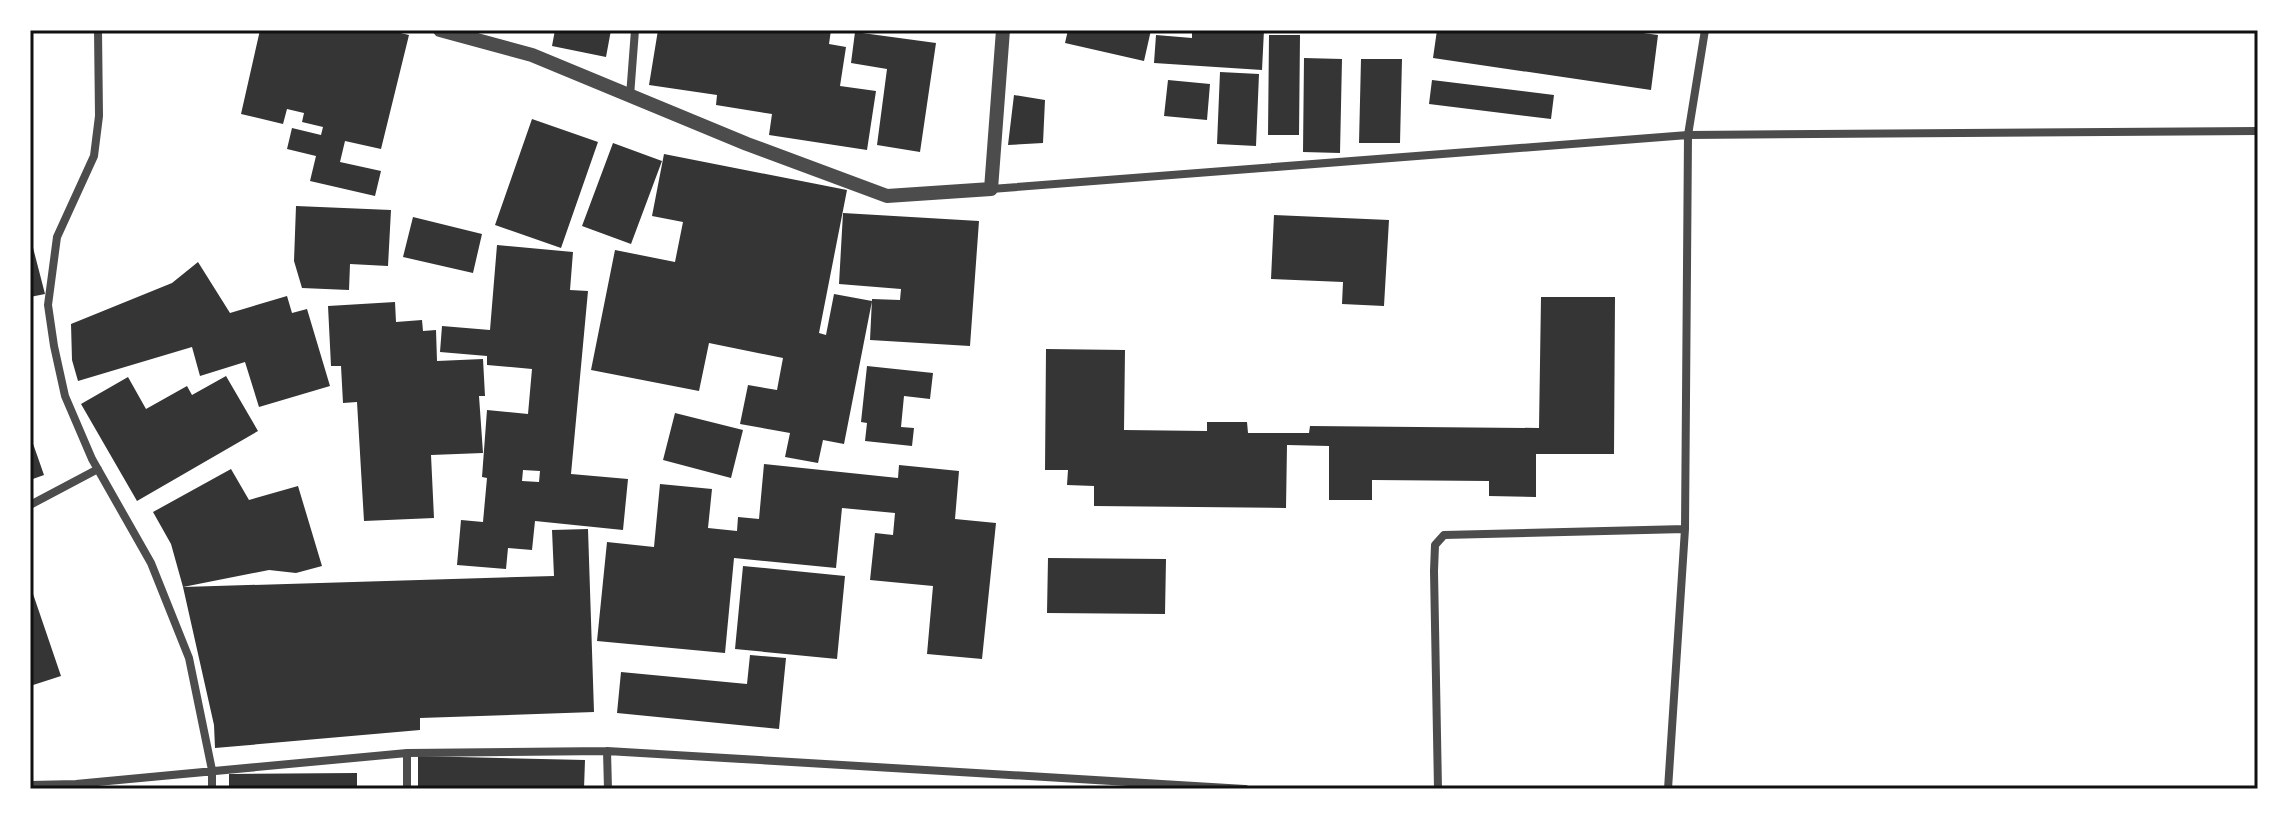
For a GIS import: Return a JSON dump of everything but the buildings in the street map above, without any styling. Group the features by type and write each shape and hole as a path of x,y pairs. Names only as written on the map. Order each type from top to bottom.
{"street":[{"path":"98,30 99,116 94,156 57,237 48,305 65,396 98,469 151,563 189,658 212,770 212,789"},
{"path":"440,30 532,55 747,144 887,196 1688,135 2258,131"},
{"path":"630,96 635,30"},
{"path":"991,189 1003,30"},
{"path":"1668,789 1685,529 1688,135 1705,30"},
{"path":"30,505 98,469"},
{"path":"1438,789 1434,571 1435,545 1444,535 1685,529"},
{"path":"607,751 608,789"},
{"path":"30,785 76,786 212,770 407,753 607,751 1245,789"},
{"path":"407,753 407,789"}]}
